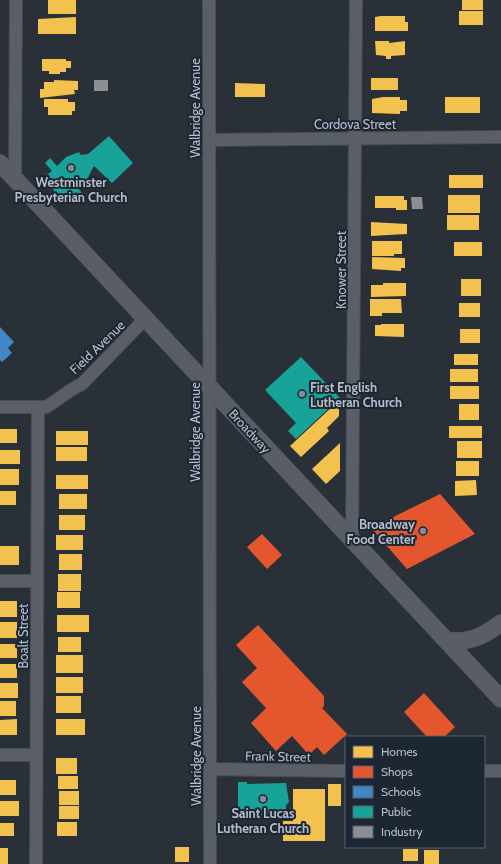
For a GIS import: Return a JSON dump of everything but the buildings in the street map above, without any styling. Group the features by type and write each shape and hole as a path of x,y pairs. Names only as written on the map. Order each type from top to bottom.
{"street":[{"path":"15,179 16,0"},
{"name":"Walbridge Avenue","path":"209,0 210,864"},
{"name":"Knower Street","path":"352,539 356,0"},
{"name":"Cordova Street","path":"209,140 501,137"},
{"name":"Broadway","path":"0,163 501,699"},
{"name":"Field Avenue","path":"0,408 46,407 53,404 70,388 82,384 145,319"},
{"name":"Boalt Street","path":"36,864 38,407"},
{"path":"0,581 37,581"},
{"path":"447,641 465,642 475,639 488,633 501,623"},
{"path":"0,755 36,755"},
{"name":"Frank Street","path":"210,769 345,771"},
{"path":"485,771 501,770"}],"place":[{"name":"Westminster Presbyterian Church","path":"71,168"},
{"name":"First English Lutheran Church","path":"302,394"},
{"name":"Broadway Food Center","path":"423,531"},
{"name":"Saint Lucas Lutheran Church","path":"263,799"}]}
